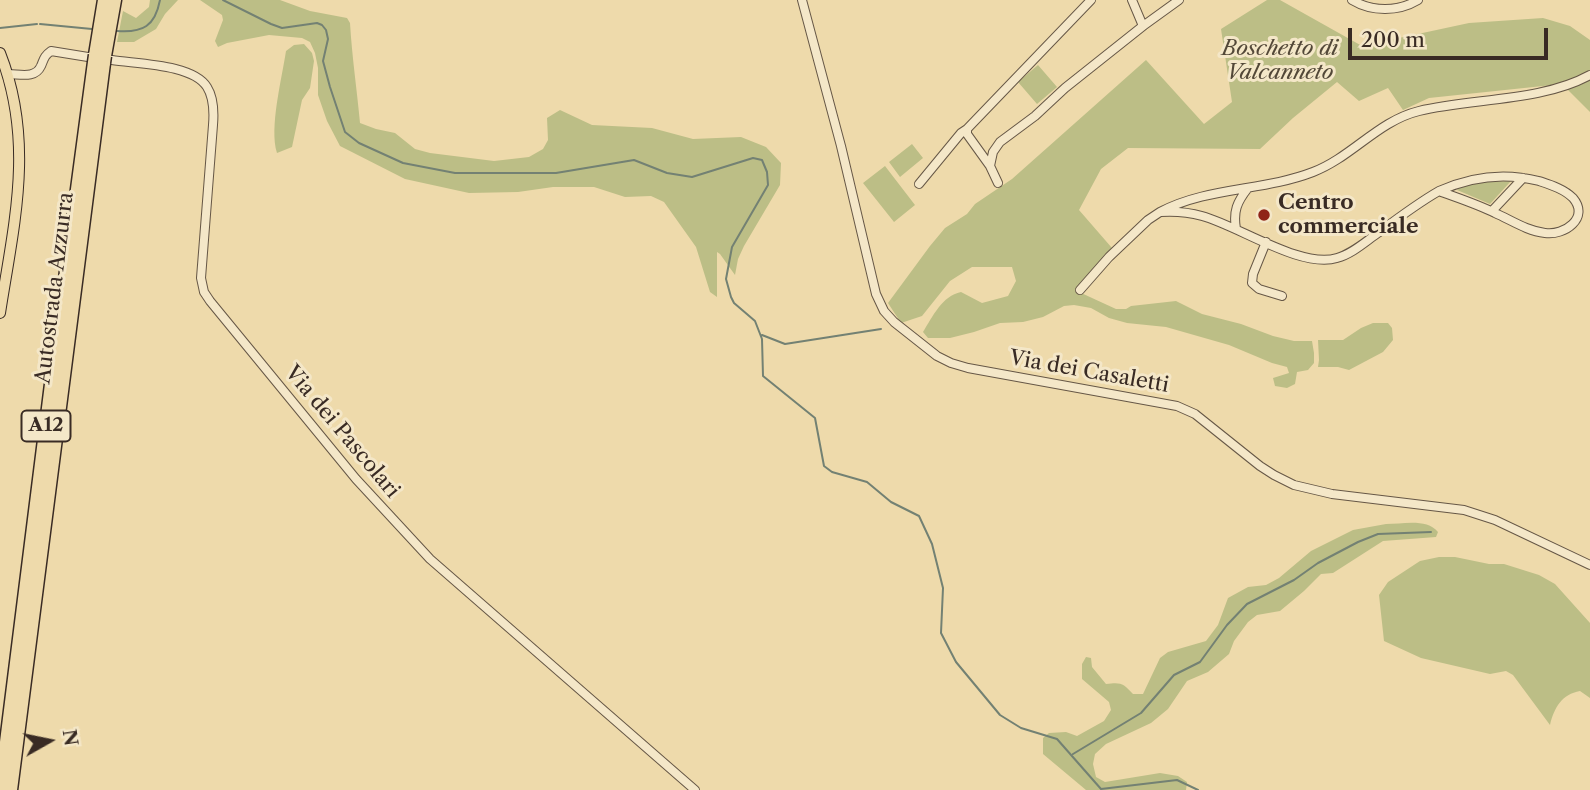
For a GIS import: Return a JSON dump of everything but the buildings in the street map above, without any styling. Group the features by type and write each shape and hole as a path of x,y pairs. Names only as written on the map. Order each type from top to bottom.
{"highway":[{"name":"Autostrada Azzurra","path":"0,790 52,376 109,4"},
{"name":"Autostrada Azzurra","path":"10,790 100,57"}],"main road":[{"path":"0,53 8,74 18,125 20,167 18,203 0,313"}],"street":[{"name":"Via dei Casaletti","path":"802,0 841,146 876,294 890,319 933,353 951,363 968,368 1177,406 1195,414 1260,466 1294,485 1332,494 1479,513 1590,565"},
{"path":"919,184 961,133 1091,0"},
{"path":"1132,0 1143,26"},
{"path":"990,166 995,148 1003,139 1179,0"},
{"path":"1352,0 1364,7 1378,9 1403,7 1418,0"},
{"name":"Via dei Pascolari","path":"8,74 36,73 46,54 51,51 184,71 199,78 209,89 214,125 201,281 209,301 356,479 430,559 695,790"},
{"path":"1080,290 1109,257 1148,220 1175,204 1294,178 1321,169 1377,131 1412,113 1542,91 1590,75"},
{"path":"967,129 967,134 990,166 998,183"},
{"path":"1160,212 1195,214 1306,259 1323,261 1353,251 1439,191 1482,177 1504,175 1552,185 1571,197 1576,203 1578,216 1573,225 1560,233 1546,233 1528,229 1492,211 1439,191"},
{"path":"1492,211 1523,178"},
{"path":"1236,229 1235,207 1248,188"},
{"path":"1266,242 1252,283 1257,288 1282,296"}],"green space":[{"path":"150,0 178,0 156,29 134,42 117,42 123,11 136,18 149,7"},
{"path":"200,0 280,0 310,11 347,18 350,23 360,123 395,133 415,149 494,161 529,157 543,149 548,140 547,118 560,110 592,125 652,128 693,139 741,137 766,147 781,163 780,185 744,246 735,275 717,252 717,297 710,292 696,247 664,202 651,196 625,197 594,187 469,193 405,179 340,146 318,95 318,68 310,42 302,38 269,35 218,47 215,41 223,20 222,15"},
{"name":"Boschetto di Valcanneto","path":"1267,0 1280,0 1362,46 1469,23 1543,18 1570,26 1590,40 1590,112 1562,84 1429,98 1403,110 1388,88 1359,101 1337,82 1260,149 1128,148 1101,169 1079,210 1112,248 1086,278 1079,292 1116,309 1176,301 1202,314 1273,336 1294,341 1312,341 1314,363 1308,370 1297,372 1295,384 1287,388 1275,386 1273,378 1289,373 1287,367 1229,345 1166,327 1127,323 1109,318 1091,308 1074,305 1064,306 1043,317 1023,322 1000,323 950,338 928,338 923,332 939,308 954,294 961,292 982,303 1008,296 1016,281 1012,267 972,267 950,281 922,316 901,323 888,303 945,228 1012,179 1146,60 1204,124 1232,102 1221,29"},
{"path":"304,44 312,53 314,61 310,88 302,100 292,147 277,153 275,117 286,51 294,45"},
{"path":"1038,65 1057,87 1037,104 1018,82"},
{"path":"912,144 923,158 900,177 889,162"},
{"path":"885,166 915,205 894,222 863,183"},
{"path":"1511,181 1490,204 1457,190 1459,187 1484,182"},
{"path":"1373,323 1388,323 1392,328 1393,340 1383,352 1349,370 1318,367 1318,340 1343,340"},
{"path":"1421,523 1438,532 1436,537 1383,541 1333,573 1321,574 1280,611 1257,615 1248,622 1234,641 1229,654 1208,672 1187,681 1168,709 1151,723 1106,744 1095,754 1093,764 1096,777 1105,782 1160,773 1178,776 1187,782 1186,790 1086,790 1043,754 1043,738 1049,733 1066,732 1077,736 1104,721 1111,710 1109,702 1082,679 1082,664 1086,657 1091,658 1092,667 1106,684 1121,684 1133,694 1143,694 1160,658 1168,652 1206,641 1218,625 1228,598 1248,587 1266,585 1279,578 1311,551 1353,530 1386,524"},
{"path":"1439,557 1504,564 1539,575 1555,584 1590,623 1590,698 1580,691 1568,695 1554,713 1550,725 1513,675 1506,671 1490,674 1421,658 1384,641 1379,595 1388,582 1420,561"}],"waterway":[{"path":"117,31 134,31 146,26 155,16 160,0"},
{"path":"223,0 282,28 317,23 322,25 328,39 323,61 345,132 359,143 403,163 455,173 556,173 634,160 667,173 692,177 753,158 762,160 768,185 732,247 726,279 731,297 734,303 755,321 762,339 763,376 815,418 824,466 832,472 867,482 891,502 919,516 932,544 943,588 941,633 956,662 1000,715 1021,728 1057,739 1101,789 1177,780 1198,790"},
{"path":"0,28 37,24"},
{"path":"40,24 92,29"},
{"path":"762,335 785,344 881,329"},
{"path":"1073,754 1141,713 1174,675 1200,662 1227,625 1247,604 1294,580 1318,563 1378,534 1431,532"}],"place":[{"name":"Centro commerciale","path":"1264,215"}]}
